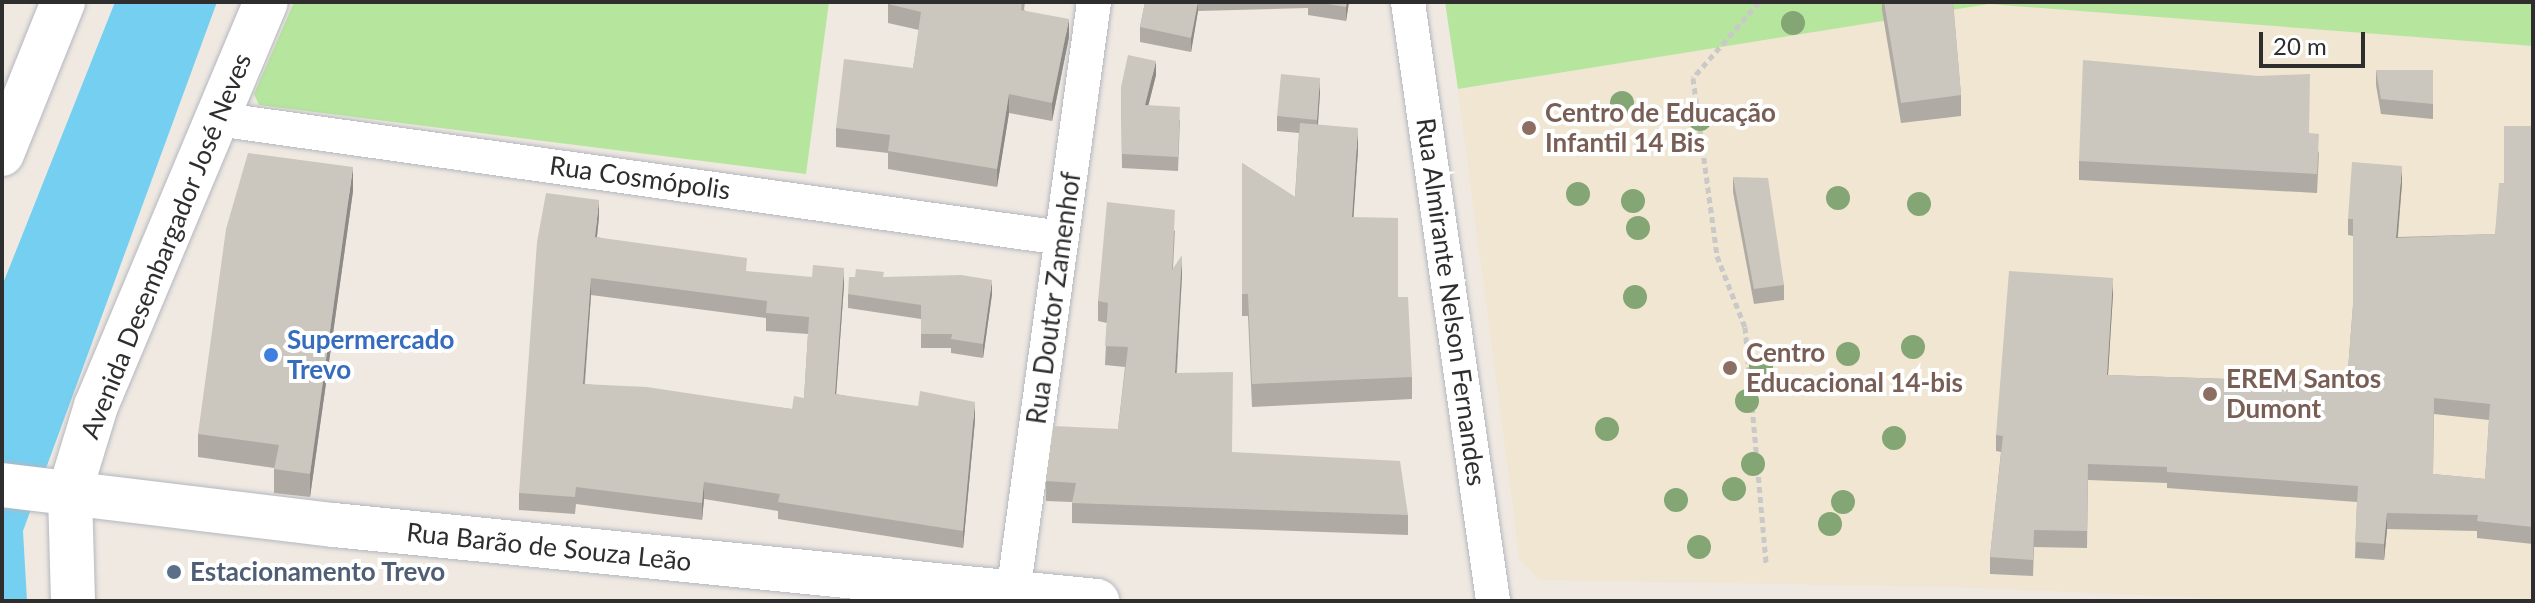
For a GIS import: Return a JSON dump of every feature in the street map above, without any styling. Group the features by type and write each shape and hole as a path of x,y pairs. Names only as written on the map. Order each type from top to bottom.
{"main road":[{"path":"2,154 13,98 63,2"},
{"name":"Avenida Desembargador José Neves","path":"73,601 58,490 266,2"},
{"name":"Rua Barão de Souza Leão","path":"2,485 334,525 1097,601"}],"street":[{"name":"Rua Doutor Zamenhof","path":"1013,594 1094,2"},
{"name":"Rua Almirante Nelson Fernandes","path":"1408,2 1493,601"},
{"name":"Rua Cosmópolis","path":"217,119 1062,238"}],"path":[{"path":"1759,2 1693,78 1717,256 1745,327 1766,563"}],"shaded area":[{"path":"1989,2 2533,46 2533,601 2281,601 1954,587 1540,580 1520,561 1458,90"}],"green space":[{"path":"294,2 829,2 806,174 259,105 254,94"},
{"path":"1445,2 2533,2 2533,46 1989,4 1458,89"}],"water":[{"path":"115,2 217,2 23,531 27,601 2,601 2,286"}],"building":[{"path":"888,2 1022,2 1021,10 1069,19 1052,103 1009,94 997,169 888,151 890,135 836,128 844,59 913,68 921,12"},
{"path":"1145,2 1198,2 1191,38 1140,27"},
{"path":"1315,2 1347,2 1346,7"},
{"path":"1884,2 1953,2 1961,95 1901,103"},
{"path":"1128,55 1156,61 1145,105 1180,107 1178,157 1122,154 1121,87"},
{"path":"2083,60 2258,76 2310,74 2309,133 2319,134 2317,174 2079,161"},
{"path":"2376,70 2433,70 2433,104 2381,99"},
{"path":"1281,74 1320,78 1317,120 1277,116"},
{"path":"1300,123 1358,128 1352,217 1398,218 1398,297 1408,297 1412,377 1252,384 1248,294 1242,294 1242,163 1295,197"},
{"path":"2504,126 2533,126 2533,527 2477,521 2478,515 2387,513 2384,544 2355,542 2358,486 2167,472 2167,467 2088,464 2087,531 2034,530 2033,560 1990,557 2003,436 1996,435 2009,271 2113,278 2107,375 2347,383 2353,305 2353,219 2348,219 2352,162 2402,166 2396,238 2495,234 2499,183 2504,183","holes":["2434,398 2490,404 2485,479 2433,474"]},
{"name":"Supermercado Trevo","path":"248,153 353,167 310,474 274,469 279,445 198,434 226,229"},
{"path":"1733,177 1768,178 1784,285 1754,289"},
{"path":"546,193 599,200 595,237 747,258 746,271 812,277 813,265 844,268 835,394 918,406 920,391 975,402 963,531 778,502 780,494 704,482 702,503 576,487 575,497 519,493 537,242","holes":["591,278 767,301 766,313 809,317 804,398 794,396 792,409 647,387 583,384"]},
{"path":"1107,202 1175,210 1172,270 1182,255 1175,373 1233,372 1232,452 1400,461 1408,515 1072,503 1076,483 1046,481 1053,426 1118,429 1128,347 1105,346 1108,303 1098,301"},
{"path":"856,269 884,272 883,277 961,275 992,280 983,344 951,339 952,334 921,334 921,305 848,294 849,277 855,277"}],"place":[{"name":"Centro de Educação Infantil 14 Bis","path":"1529,128"},
{"name":"Supermercado Trevo","path":"271,355"},
{"name":"Centro Educacional 14-bis","path":"1730,368"},
{"name":"EREM Santos Dumont","path":"2210,394"},
{"name":"Estacionamento Trevo","path":"174,572"}]}
